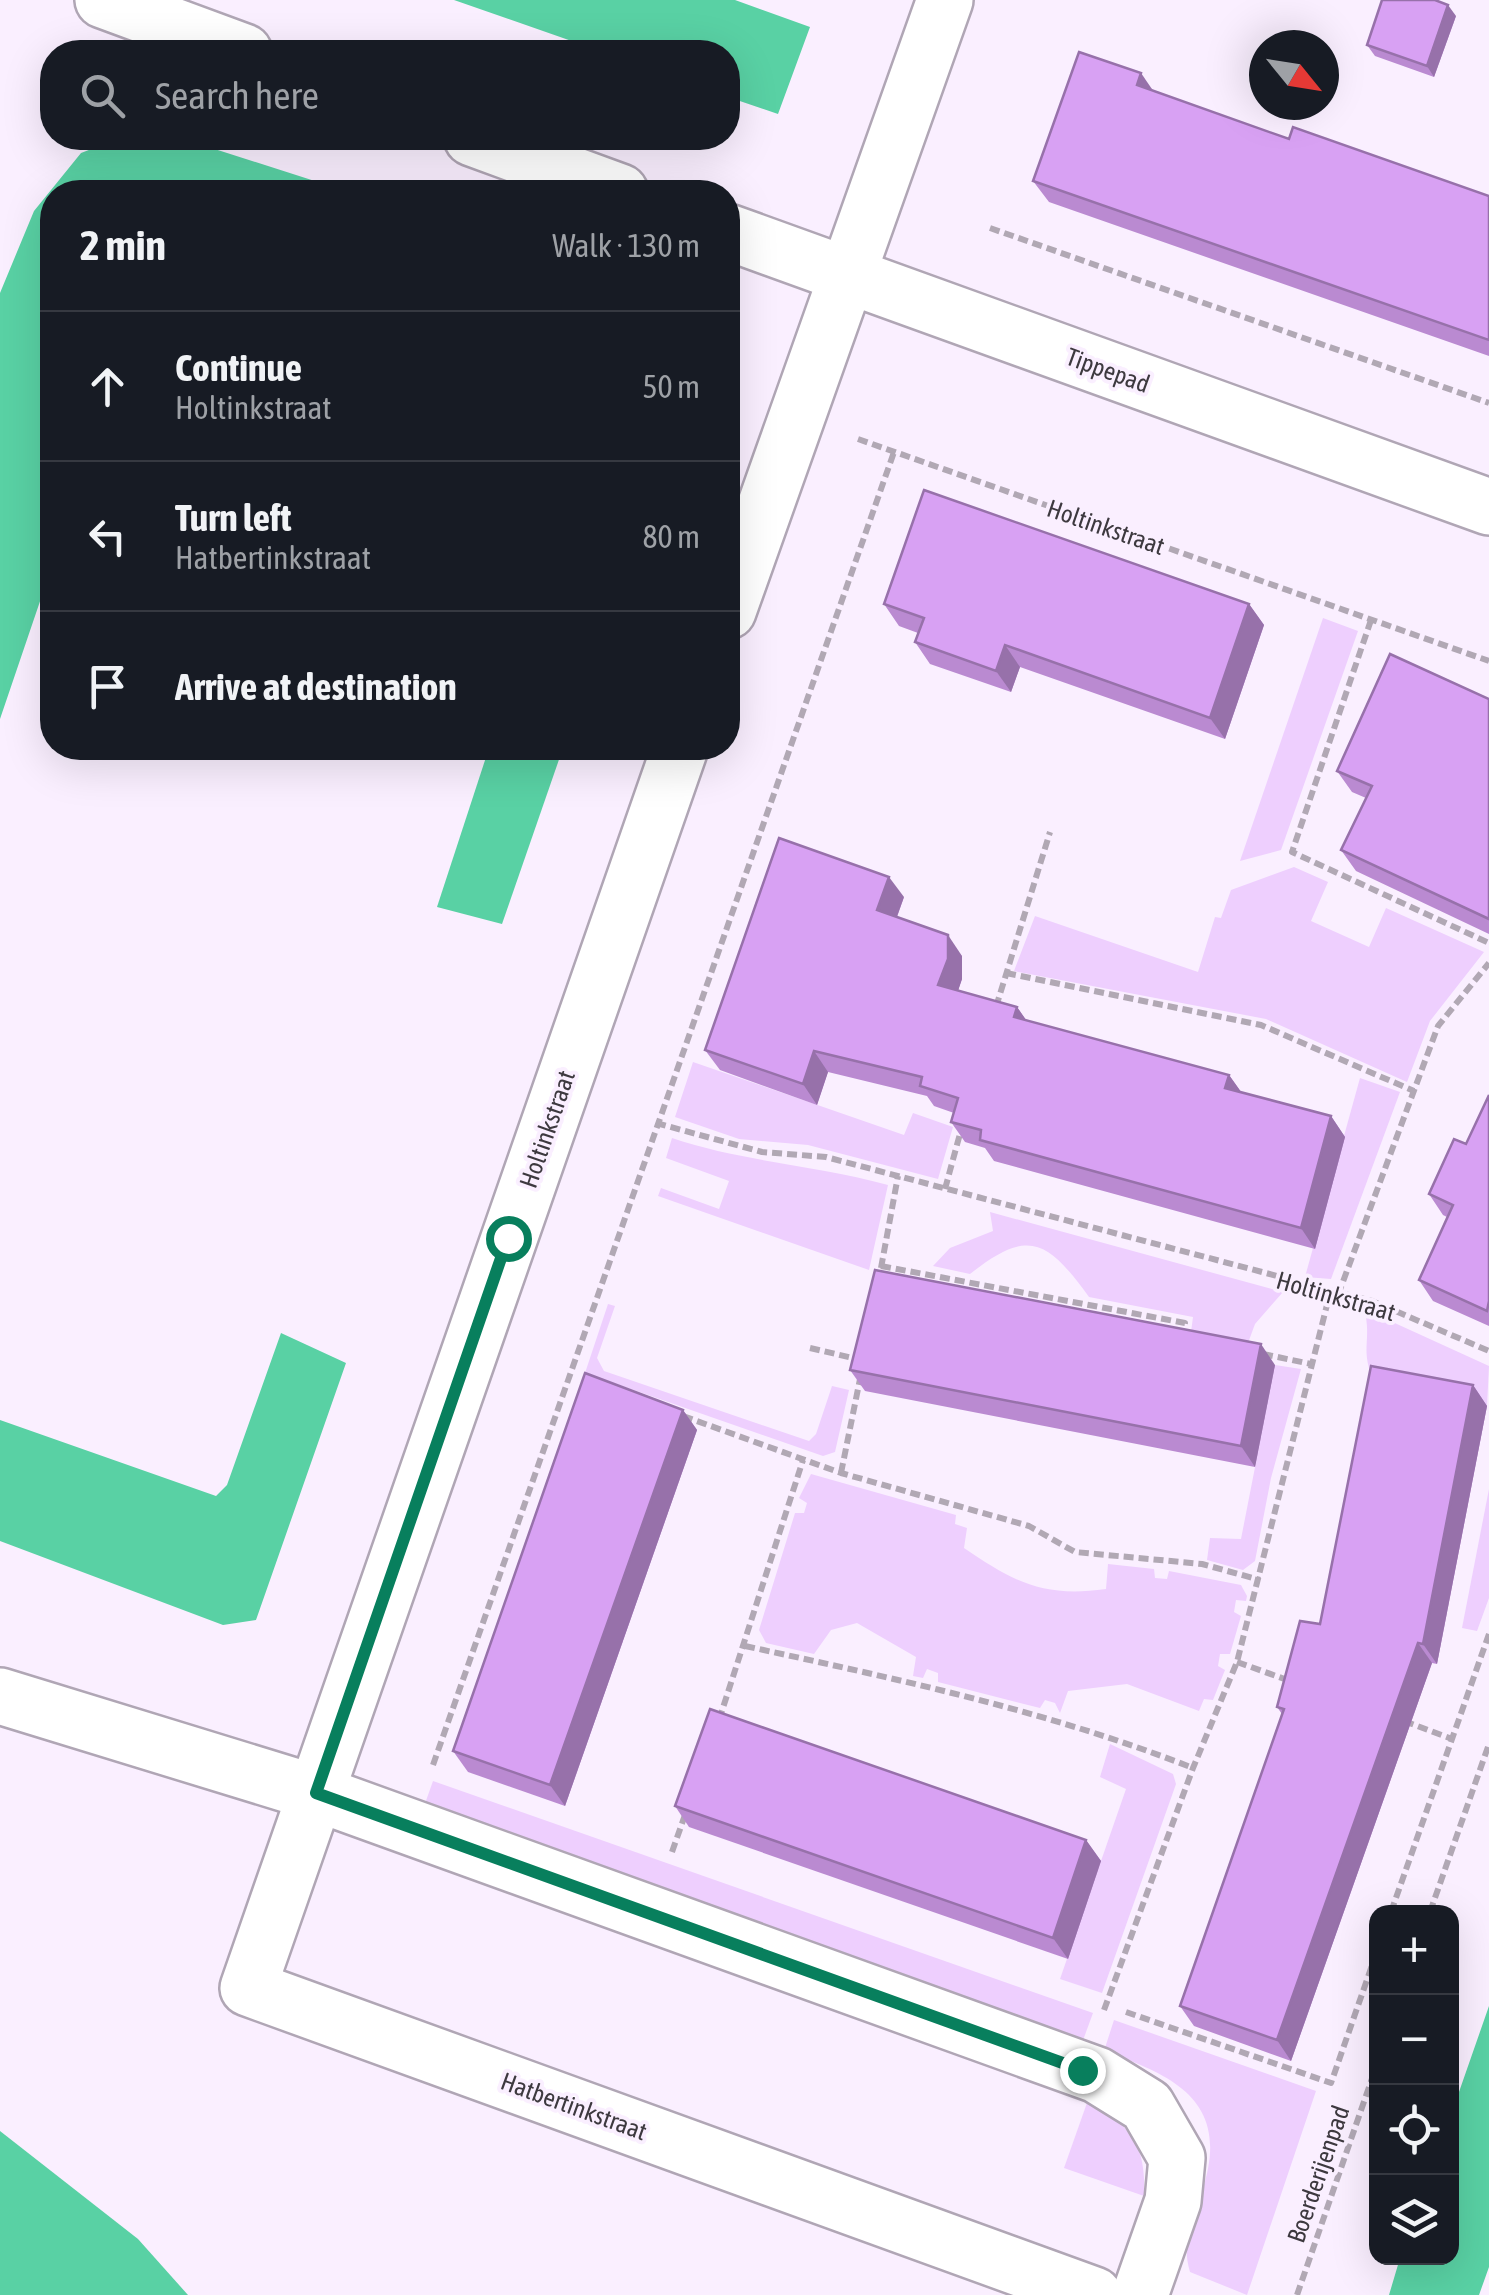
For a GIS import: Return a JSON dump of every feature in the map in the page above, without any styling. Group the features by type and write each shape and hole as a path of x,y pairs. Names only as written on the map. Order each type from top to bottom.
{"street":[{"path":"103,0 211,40"},
{"path":"740,576 945,0"},
{"path":"505,150 587,180"},
{"name":"Tippepad","path":"740,237 1489,506"},
{"name":"Holtinkstraat","path":"316,1793 676,760"},
{"path":"0,1696 316,1793 1082,2070 1147,2106 1177,2158 1173,2201 1140,2295"},
{"name":"Hatbertinkstraat","path":"316,1793 248,1988 1094,2295"}],"path":[{"path":"990,228 1489,403"},
{"name":"Holtinkstraat","path":"795,417 1489,661"},
{"path":"335,1736 432,1770 894,452"},
{"path":"1371,620 1292,852 1489,943"},
{"path":"996,1009 1050,832"},
{"path":"1082,2070 1193,1768 1238,1662 1311,1364 1334,1294 1438,1026 1489,963"},
{"path":"1006,973 1261,1025 1414,1092"},
{"path":"944,1189 965,1117"},
{"name":"Holtinkstraat","path":"656,1123 762,1152 826,1156 1372,1301 1489,1351"},
{"path":"878,1285 898,1176"},
{"path":"881,1266 1185,1323 1182,1338 1200,1342"},
{"path":"810,1348 863,1361 841,1473"},
{"path":"1256,1353 1311,1364"},
{"path":"569,1374 587,1381"},
{"path":"677,1414 841,1473 1030,1526 1075,1552 1202,1564 1260,1580"},
{"path":"718,1722 804,1460"},
{"path":"1393,1905 1489,1634"},
{"path":"745,1646 1009,1707 1108,1734 1193,1768"},
{"path":"1238,1662 1309,1688"},
{"path":"1399,1720 1452,1738"},
{"path":"1432,1905 1489,1744"},
{"path":"649,1913 692,1797"},
{"path":"653,1847 690,1859"},
{"path":"1088,1998 1331,2082 1369,1974"},
{"name":"Boerderijenpad","path":"1297,2295 1370,2085"}],"shaded area":[{"path":"454,0 735,0 810,27 778,114 740,101 740,40 569,40"},
{"path":"218,150 312,180 59,180 81,153"},
{"path":"40,204 40,601 0,719 0,293"},
{"path":"1323,618 1358,631 1281,850 1240,861"},
{"path":"485,760 559,760 502,924 437,907"},
{"path":"1294,867 1328,882 1311,921 1369,947 1386,908 1484,952 1430,1021 1407,1082 1266,1019 1014,971 1035,916 1198,972 1215,917 1221,918 1231,890"},
{"path":"693,1062 904,1135 913,1113 953,1127 938,1179 808,1145 739,1139 675,1117"},
{"path":"1360,1078 1400,1092 1331,1279 1305,1277"},
{"path":"672,1138 726,1153 888,1185 869,1270 658,1196 661,1188 719,1209 729,1181 666,1158"},
{"path":"990,1212 1283,1292 1255,1324 1248,1343 1191,1332 1193,1317 1089,1297 1061,1262 1036,1246 1007,1250 970,1274 933,1266 950,1248 993,1231"},
{"path":"608,1304 615,1306 597,1358 604,1371 809,1441 816,1434 832,1386 849,1390 835,1452 823,1456 585,1373"},
{"path":"1364,1309 1489,1366 1487,1406 1376,1385 1368,1363"},
{"path":"281,1333 346,1363 256,1620 223,1625 0,1541 0,1420 216,1496 227,1485"},
{"path":"1275,1365 1301,1369 1271,1478 1255,1561 1243,1570 1207,1560 1210,1538 1241,1539"},
{"path":"811,1474 956,1515 955,1524 967,1528 964,1548 1030,1585 1064,1591 1106,1589 1108,1564 1154,1569 1155,1578 1167,1579 1169,1571 1241,1585 1246,1601 1236,1600 1234,1612 1241,1616 1230,1654 1220,1654 1218,1666 1225,1670 1213,1700 1204,1699 1199,1711 1127,1684 1068,1691 1060,1713 1055,1703 1045,1700 1040,1708 938,1682 938,1673 927,1669 923,1678 913,1676 916,1657 857,1623 831,1630 814,1654 766,1643 759,1630 795,1513 804,1513 807,1503 799,1498"},
{"path":"1489,1489 1489,1598 1477,1631 1462,1628"},
{"path":"1110,1744 1173,1774 1176,1784 1102,1993 1060,1979 1126,1789 1100,1777"},
{"path":"433,1781 1093,2013 1082,2043 422,1812"},
{"path":"1489,2006 1489,2267 1479,2295 1389,2295 1398,2265 1459,2265 1459,2092"},
{"path":"1114,2020 1316,2091 1247,2295 1190,2272 1187,2241 1209,2160 1209,2135 1203,2114 1174,2083 1104,2051"},
{"path":"1088,2100 1133,2138 1142,2162 1144,2196 1064,2168"},
{"path":"0,2131 138,2239 188,2295 0,2295"}],"building":[{"path":"1382,0 1435,0 1448,5 1427,66 1367,45"},
{"path":"1079,52 1141,73 1137,85 1289,139 1293,127 1489,196 1489,340 1033,181"},
{"path":"924,490 1249,604 1210,718 1005,645 996,671 915,642 924,618 884,604"},
{"path":"1390,654 1489,699 1489,919 1341,850 1372,786 1337,771"},
{"path":"779,838 889,877 877,910 948,935 948,959 938,985 1017,1007 1014,1017 1229,1075 1225,1088 1331,1116 1301,1228 980,1140 981,1130 951,1122 958,1098 920,1086 922,1077 814,1051 803,1084 705,1050"},
{"path":"1489,1095 1487,1311 1419,1280 1453,1205 1429,1194 1454,1139 1466,1144"},
{"path":"875,1270 1261,1344 1241,1446 850,1370"},
{"path":"1371,1366 1473,1385 1423,1644 1418,1643 1277,2040 1180,2006 1284,1709 1277,1707 1300,1621 1320,1624"},
{"path":"585,1373 683,1410 550,1785 453,1751"},
{"path":"710,1709 1086,1840 1053,1938 675,1806"}],"route":[{"path":"508,1238 316,1793 1082,2070"}]}
